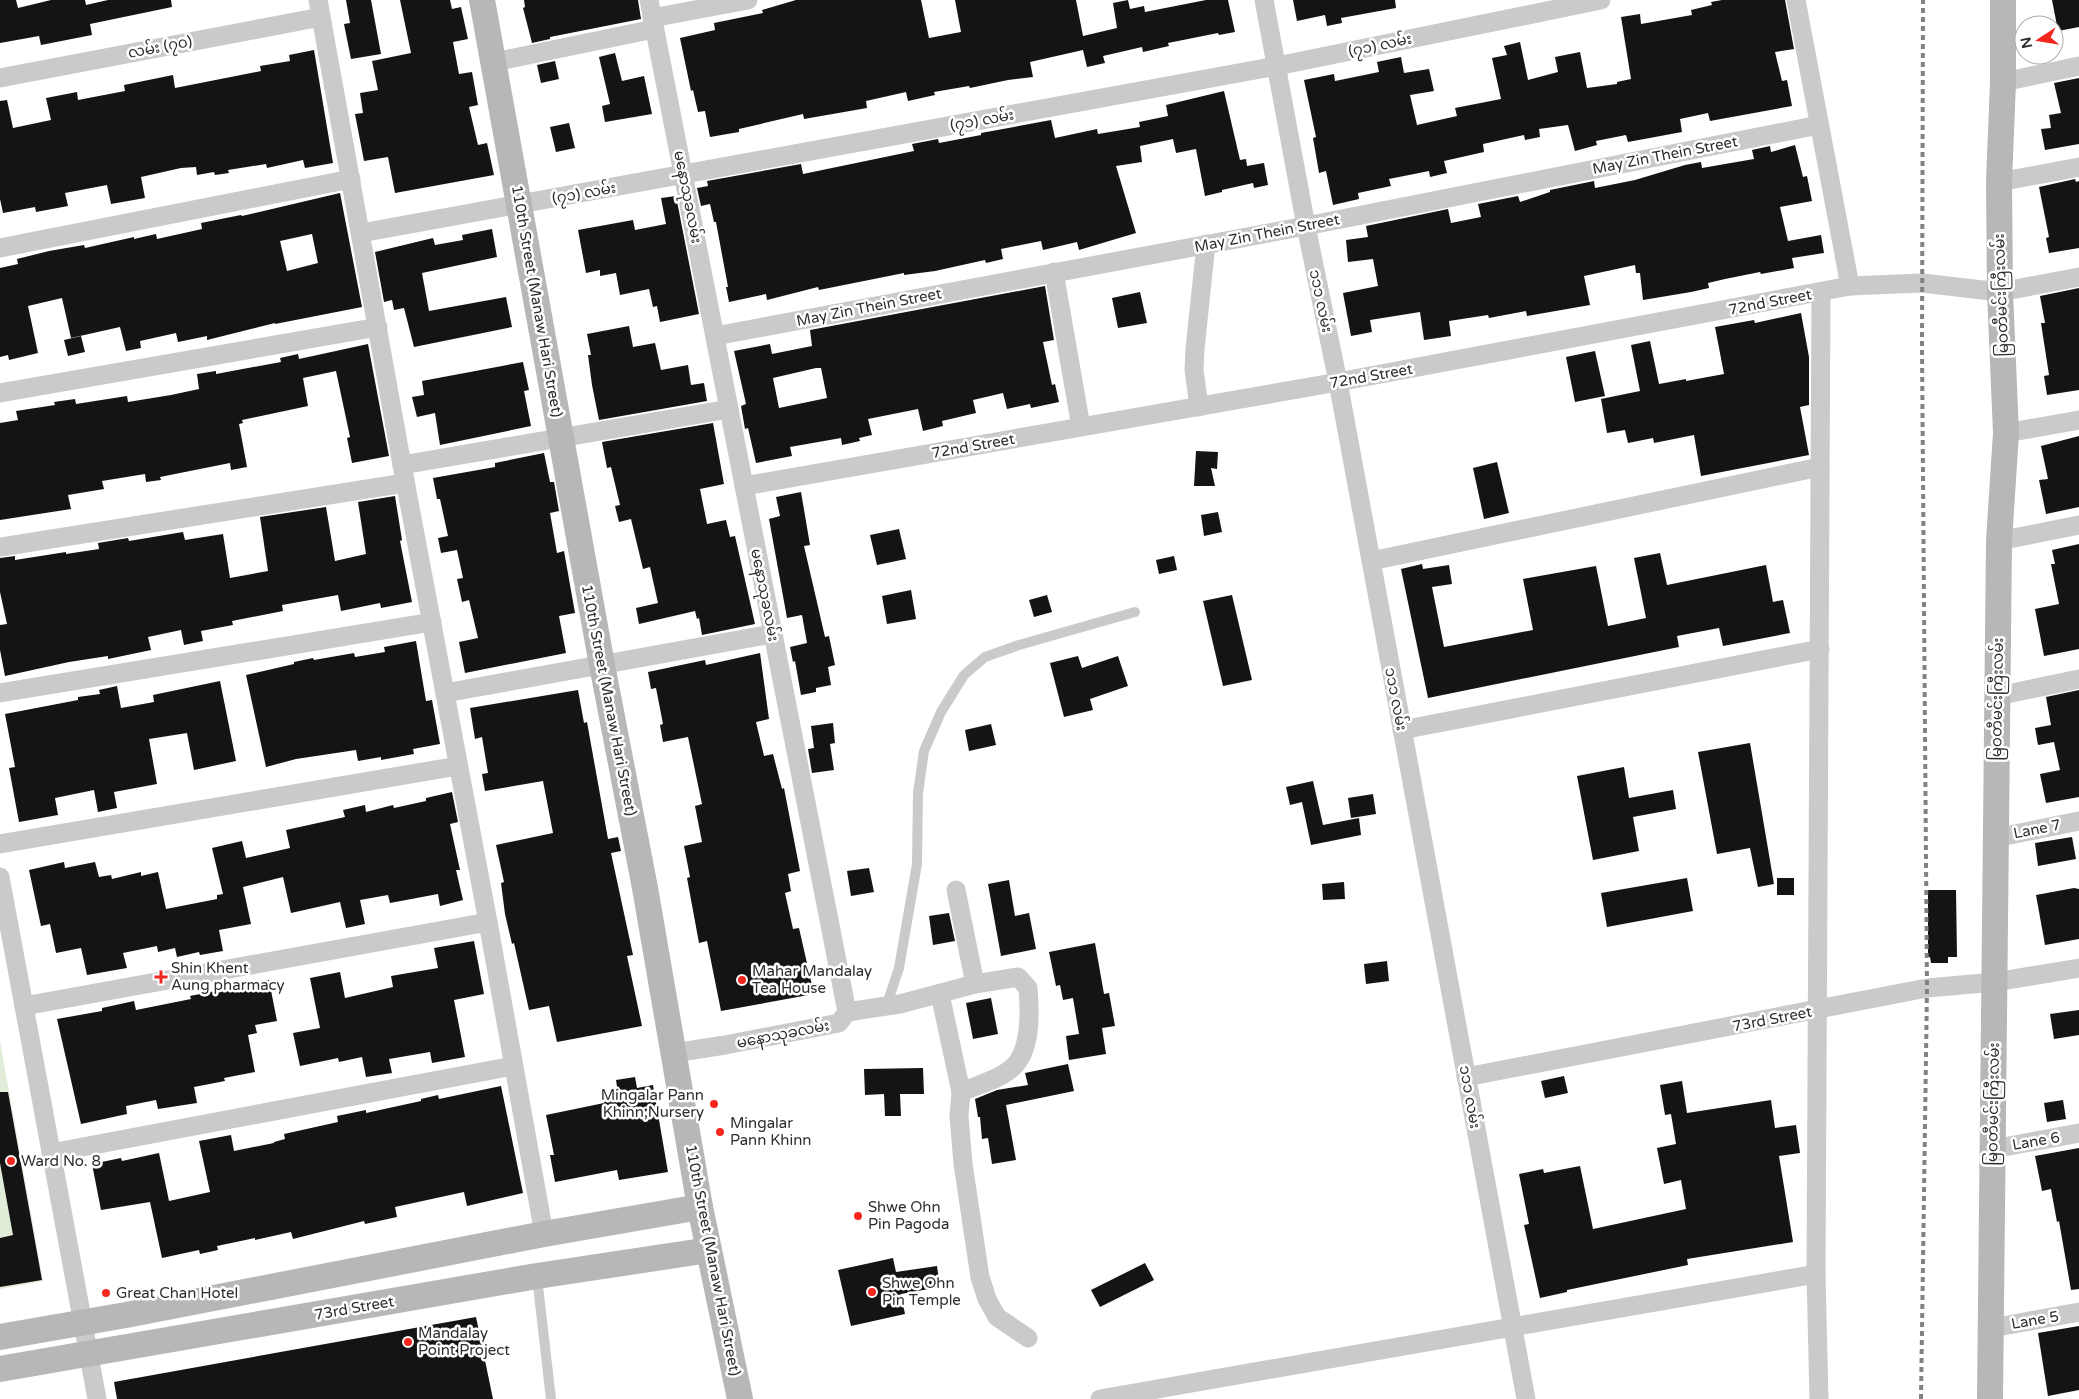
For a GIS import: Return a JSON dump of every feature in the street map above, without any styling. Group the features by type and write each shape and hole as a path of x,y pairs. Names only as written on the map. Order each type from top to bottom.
{"main road":[{"name":"110th Street (Manaw Hari Street)","path":"482,0 602,665 645,888 700,1207 740,1399"},
{"name":"မြဝတီမင်းကြီးလမ်း","path":"1990,1399 1999,541 2006,433 2000,292 1999,182 2003,82 2003,0"},
{"path":"0,1337 544,1234 700,1207"},
{"name":"73rd Street","path":"0,1369 537,1276 709,1250"}],"street":[{"path":"494,62 652,16 748,0"},
{"name":"၁၁၁ လမ်း","path":"1264,0 1306,226 1338,382 1526,1399"},
{"name":"(၇၁) လမ်း","path":"361,233 1277,66 1601,0"},
{"path":"1796,0 1850,286"},
{"path":"320,8 544,1234"},
{"name":"လမ်း (၇၀)","path":"0,78 320,8"},
{"name":"မနောသုခလမ်း","path":"652,16 847,1012 839,1022 725,1046 674,1053"},
{"path":"2003,82 2079,66"},
{"name":"May Zin Thein Street","path":"715,336 1306,226 1819,125"},
{"path":"1999,182 2079,167"},
{"path":"0,248 351,180"},
{"path":"1199,406 1194,370 1206,244"},
{"path":"1054,272 1081,427"},
{"name":"72nd Street","path":"744,486 1338,382 1850,286 1922,284 2000,292 2079,277"},
{"path":"1819,1399 1816,1274 1821,292"},
{"path":"0,393 378,327"},
{"path":"0,547 404,474 562,438 729,410"},
{"path":"2006,433 2079,420"},
{"path":"1371,561 1820,467"},
{"path":"1999,541 2079,525"},
{"path":"0,693 432,622"},
{"path":"445,693 772,634"},
{"path":"1402,730 1820,649"},
{"path":"1997,696 2079,679"},
{"path":"0,844 458,766"},
{"name":"Lane 7","path":"1995,838 2079,821"},
{"path":"0,877 97,1399"},
{"path":"956,890 975,984"},
{"path":"24,1006 488,922"},
{"name":"73rd Street","path":"1466,1077 1926,988 1995,982 2079,968"},
{"path":"847,1012 922,1000 975,984 1018,977 1028,988 1030,1010 1028,1038 1019,1059 1012,1069 993,1080 961,1092"},
{"path":"940,994 961,1092 959,1116 962,1164 980,1278 987,1299 997,1318 1028,1338"},
{"path":"52,1153 513,1066"},
{"name":"Lane 6","path":"1993,1149 2079,1133"},
{"path":"1109,1398 1816,1274"},
{"name":"Lane 5","path":"1992,1328 2079,1312"}],"lane":[{"path":"886,1007 899,968 917,864 918,793 924,751 941,712 964,675 985,658 1010,648 1135,612"},
{"path":"537,1276 551,1399"}],"green space":[{"name":"Ward No. 8","path":"0,1041 43,1281 0,1289"}],"building":[{"path":"0,0 16,0 18,8 51,0 85,0 86,5 108,0 171,0 172,7 90,24 92,35 41,45 39,36 0,43"},
{"path":"346,0 371,0 381,54 351,59 344,24 350,23"},
{"path":"400,0 450,0 452,9 461,7 468,39 453,42 459,74 472,72 478,105 469,107 478,145 487,143 494,175 395,193 388,157 364,161 355,114 363,113 360,93 378,90 372,61 411,53"},
{"path":"524,0 638,0 641,19 550,37 550,39 532,43 523,8 525,7"},
{"path":"796,0 921,0 929,38 961,32 955,0 1076,0 1083,36 1117,28 1113,3 1128,0 1130,9 1144,6 1145,12 1206,0 1228,0 1235,32 1219,35 1218,33 1168,43 1169,46 1143,52 1142,47 1103,56 1105,63 1087,67 1083,50 1030,62 1033,77 934,92 935,95 908,101 906,92 866,101 867,108 804,119 803,114 739,129 739,132 710,137 705,111 698,112 693,90 691,91 680,38 715,30 714,23 763,13 762,10"},
{"path":"1293,0 1395,0 1396,8 1341,18 1342,23 1327,26 1325,15 1297,21"},
{"path":"1722,0 1785,0 1794,49 1775,52 1782,81 1787,80 1792,106 1710,121 1708,113 1680,119 1682,132 1628,142 1626,135 1596,141 1597,145 1575,151 1568,125 1539,129 1540,137 1525,140 1524,135 1483,144 1484,152 1444,161 1447,173 1430,177 1429,171 1389,179 1391,186 1358,193 1359,199 1333,205 1326,171 1319,173 1313,138 1316,137 1304,80 1334,74 1335,81 1379,72 1377,62 1401,57 1404,73 1429,69 1434,91 1410,95 1417,125 1457,116 1455,108 1501,99 1492,58 1507,55 1504,46 1520,42 1528,80 1558,72 1555,57 1580,52 1587,88 1617,84 1617,82 1631,79 1621,17 1640,14 1641,24 1692,15 1691,10 1712,5 1711,2"},
{"path":"2052,0 2079,0 2079,27 2064,30 2064,15 2055,15"},
{"path":"314,50 333,163 305,168 303,160 267,168 266,164 228,170 229,173 215,175 214,172 197,175 196,167 181,168 141,177 145,198 111,204 107,185 65,193 68,206 36,212 35,207 3,213 0,199 0,101 7,100 13,128 51,120 46,98 77,92 78,100 125,91 124,85 173,75 175,88 261,71 260,66 290,61 289,55"},
{"path":"615,53 622,81 644,76 652,114 605,122 602,106 610,104 599,57"},
{"path":"555,61 559,79 541,83 537,65"},
{"path":"2079,78 2079,144 2045,150 2041,129 2051,128 2049,115 2061,113 2054,83"},
{"path":"1224,91 1240,160 1246,159 1247,166 1264,163 1268,185 1254,188 1253,183 1205,196 1196,149 1176,153 1173,139 1140,146 1142,162 1116,166 1136,233 1079,250 1077,242 1043,250 1041,241 1001,249 1003,259 986,263 985,260 935,271 904,275 904,273 819,290 818,287 767,300 766,294 729,302 716,222 714,222 710,204 701,206 697,188 708,186 707,181 801,164 803,174 914,151 912,144 938,139 939,143 1051,120 1055,138 1097,129 1098,134 1140,127 1139,122 1168,116 1166,105"},
{"path":"569,123 575,148 556,152 550,127"},
{"path":"1795,145 1803,177 1807,176 1812,201 1780,207 1788,241 1821,235 1824,253 1792,258 1794,268 1725,279 1708,283 1709,288 1643,300 1640,273 1636,273 1635,265 1584,276 1590,305 1527,316 1526,311 1489,318 1488,315 1449,321 1451,336 1424,340 1420,312 1370,320 1372,332 1351,336 1343,293 1378,286 1373,259 1348,262 1346,240 1368,237 1366,226 1448,209 1451,223 1481,217 1478,204 1518,196 1520,202 1550,192 1550,190 1594,181 1595,188 1635,180 1701,162 1702,168 1754,159 1752,150 1770,146 1771,152"},
{"path":"2075,179 2076,182 2079,181 2079,248 2049,253 2046,238 2049,237 2039,187"},
{"path":"340,193 362,307 275,323 207,340 207,336 178,342 176,333 140,341 141,348 126,351 120,327 71,338 62,298 28,306 38,353 9,360 8,355 0,357 0,268 18,264 17,259 49,251 84,245 85,248 156,234 157,239 202,229 201,223 242,216","holes":["312,234 318,263 287,271 280,241"]},
{"path":"676,196 699,314 660,322 657,306 653,307 649,289 620,295 616,273 600,276 600,270 586,273 578,230 633,220 635,230 666,224 661,198"},
{"path":"492,229 497,257 422,273 429,311 506,297 512,327 414,347 404,308 394,310 392,300 384,302 375,252 433,238 435,245 463,240 462,235"},
{"path":"1045,286 1054,340 1043,342 1052,385 1055,384 1059,402 1031,408 1030,404 1007,409 1003,393 973,400 976,413 942,421 943,426 923,431 918,409 868,419 872,435 859,438 860,441 842,445 841,438 790,447 792,456 756,463 748,428 745,429 741,406 746,404 734,351 770,344 772,354 812,346 810,330","holes":["821,368 827,398 779,408 773,378"]},
{"path":"2079,288 2079,390 2047,395 2044,376 2049,375 2041,323 2045,323 2040,296"},
{"path":"1140,292 1147,323 1118,328 1112,298"},
{"path":"1801,313 1809,357 1809,405 1800,407 1809,455 1701,476 1694,435 1654,443 1653,438 1628,443 1625,430 1607,433 1601,399 1640,391 1631,345 1650,341 1659,384 1724,374 1715,327 1754,320 1755,323"},
{"path":"629,326 633,347 655,343 661,370 688,365 691,385 704,383 707,401 599,420 592,385 588,355 591,355 587,334"},
{"path":"81,336 85,352 68,356 64,340"},
{"path":"368,344 389,456 352,463 347,438 350,437 336,371 303,378 308,406 242,420 243,423 239,424 247,467 231,470 230,463 160,477 161,480 146,482 145,474 102,481 104,489 68,495 71,509 0,520 0,423 18,420 16,411 55,405 54,402 75,399 76,404 127,396 128,402 171,395 199,389 197,374 216,371 216,374 281,362 280,358 298,354 299,359"},
{"path":"1595,351 1605,396 1575,402 1566,357"},
{"path":"523,362 529,390 524,391 531,426 440,445 435,413 417,417 412,397 424,395 422,381"},
{"path":"713,423 724,484 700,489 707,524 726,520 730,537 735,536 755,624 702,635 699,618 697,619 695,611 639,624 636,608 658,603 650,567 643,569 631,519 619,522 615,506 620,505 611,467 607,468 602,442"},
{"path":"2079,436 2079,507 2046,514 2039,480 2048,479 2041,446"},
{"path":"1196,451 1218,452 1217,469 1211,468 1215,486 1194,486"},
{"path":"544,453 550,482 554,482 559,511 550,513 557,553 564,551 575,613 559,616 566,653 465,673 459,642 478,638 469,600 462,602 457,579 463,578 457,550 441,553 438,538 448,536 440,499 437,499 433,478 495,467 495,463"},
{"path":"1497,462 1509,513 1484,519 1473,468"},
{"path":"801,492 810,545 804,546 825,637 829,636 835,665 828,667 831,685 816,688 816,692 801,695 795,661 793,662 790,647 807,643 802,615 787,618 769,519 780,516 776,497"},
{"path":"395,496 402,540 400,541 412,602 381,608 380,603 341,611 338,595 282,605 283,611 232,621 233,625 201,631 203,641 184,645 181,630 148,637 151,650 108,659 108,656 69,662 5,676 0,650 0,625 7,624 0,592 0,558 15,556 15,560 66,552 66,554 99,549 98,543 128,538 129,541 183,532 185,540 223,534 230,578 268,571 260,517 326,507 335,561 366,554 358,502"},
{"path":"1218,512 1222,532 1204,536 1201,515"},
{"path":"899,529 906,559 877,565 870,535"},
{"path":"2079,544 2079,649 2044,656 2035,609 2059,604 2051,564 2055,564 2052,550"},
{"path":"1660,553 1667,585 1766,565 1773,602 1783,600 1790,633 1723,646 1719,628 1677,636 1679,647 1428,698 1401,569 1422,564 1423,569 1449,565 1452,584 1432,587 1444,647 1533,630 1523,579 1596,566 1608,626 1646,618 1634,558"},
{"path":"1174,556 1177,570 1159,574 1156,560"},
{"path":"911,590 916,619 887,624 882,596"},
{"path":"1047,595 1052,612 1034,617 1029,600"},
{"path":"1232,595 1252,680 1223,686 1203,601"},
{"path":"416,641 426,701 432,700 440,744 413,749 414,754 381,760 381,757 358,761 356,750 296,759 266,767 246,675 313,658 314,660 354,653 355,657 385,652 384,647"},
{"path":"760,653 769,719 756,722 764,756 773,754 782,789 784,788 800,871 788,874 791,891 785,893 793,929 799,928 814,994 721,1011 707,941 699,943 687,878 690,877 684,846 702,842 695,806 702,804 688,737 663,742 660,725 663,724 656,688 651,689 648,672 705,660 706,665"},
{"path":"1078,656 1082,668 1118,656 1128,686 1090,699 1093,710 1064,717 1050,663"},
{"path":"220,681 236,761 194,770 187,733 149,739 157,784 114,792 117,808 98,812 94,790 55,798 58,815 19,822 9,768 15,767 5,714 78,700 78,697 100,694 99,690 117,686 121,708 154,702 153,695"},
{"path":"578,690 584,723 587,722 608,839 618,837 621,851 611,853 633,955 627,956 642,1026 557,1042 549,1006 529,1010 514,943 512,944 505,914 501,883 504,882 496,845 553,833 543,781 485,791 482,774 488,773 482,737 475,739 470,708"},
{"path":"2079,690 2079,797 2046,803 2040,774 2060,770 2054,742 2038,745 2035,728 2051,725 2046,697"},
{"path":"833,723 835,743 830,744 834,770 812,773 808,749 814,748 811,726"},
{"path":"991,724 996,745 969,751 965,730"},
{"path":"1750,743 1774,884 1758,887 1750,848 1717,854 1698,752"},
{"path":"1624,767 1629,798 1673,790 1676,809 1633,817 1639,851 1593,860 1577,776"},
{"path":"1313,781 1323,825 1359,818 1361,835 1311,845 1302,802 1290,805 1286,787"},
{"path":"452,792 458,822 450,824 460,870 456,870 463,900 440,906 438,894 390,903 388,895 360,900 365,924 346,928 340,902 291,913 283,877 243,887 251,924 219,930 223,951 200,955 199,952 177,957 175,948 158,952 157,946 123,953 127,968 87,975 81,948 56,953 50,924 41,926 29,870 64,862 65,868 95,862 99,877 111,875 112,879 141,872 141,876 158,872 166,909 217,899 217,895 223,894 212,848 242,841 246,858 290,848 286,830 345,817 343,810 365,805 366,812 393,805 394,808 426,801 426,798"},
{"path":"1373,794 1376,814 1351,818 1348,798"},
{"path":"2072,837 2076,859 2038,866 2035,843"},
{"path":"869,868 874,892 851,896 847,871"},
{"path":"1687,878 1693,911 1607,927 1601,893"},
{"path":"1777,878 1794,878 1794,895 1777,895"},
{"path":"1009,880 1015,916 1029,913 1036,949 1001,956 988,884"},
{"path":"1344,882 1345,899 1323,900 1322,884"},
{"path":"2074,888 2079,889 2079,939 2045,945 2036,895"},
{"path":"1928,890 1956,890 1957,957 1948,957 1948,963 1931,963 1930,957 1928,957"},
{"path":"949,913 955,941 933,945 929,916"},
{"path":"474,941 484,994 454,1000 465,1057 432,1063 430,1052 389,1059 392,1073 366,1077 362,1057 339,1062 338,1058 300,1066 293,1033 320,1028 310,978 340,972 345,998 393,987 391,976 438,968 434,948"},
{"path":"1095,943 1104,994 1109,993 1115,1026 1102,1028 1106,1054 1069,1060 1066,1036 1079,1034 1073,998 1063,1000 1060,985 1056,986 1049,952"},
{"path":"1387,961 1389,981 1366,984 1364,964"},
{"path":"269,980 277,1021 255,1025 257,1033 248,1035 255,1072 224,1078 225,1081 194,1087 197,1103 158,1109 156,1100 126,1106 127,1114 81,1124 57,1019 102,1011 102,1008 134,1001 136,1010 191,999 190,996"},
{"path":"991,998 998,1034 973,1039 966,1003"},
{"path":"2079,1010 2079,1035 2054,1039 2050,1014"},
{"path":"1068,1064 1074,1091 1006,1105 1016,1160 992,1164 988,1138 982,1139 980,1117 978,1117 975,1099 997,1090 1028,1085 1025,1073"},
{"path":"923,1068 924,1094 900,1094 901,1116 885,1116 884,1094 865,1095 864,1069"},
{"path":"1564,1076 1568,1093 1545,1098 1541,1081"},
{"path":"635,1077 637,1088 653,1085 668,1172 619,1180 617,1170 555,1182 550,1155 554,1155 546,1115 604,1103 603,1095 618,1093 616,1080"},
{"path":"1682,1081 1687,1113 1771,1100 1775,1128 1796,1125 1800,1153 1779,1156 1793,1242 1687,1259 1688,1265 1567,1290 1567,1292 1540,1298 1524,1225 1529,1224 1519,1174 1543,1169 1544,1173 1580,1166 1593,1229 1686,1209 1681,1180 1664,1184 1657,1148 1676,1144 1671,1114 1665,1115 1660,1085"},
{"path":"501,1086 523,1193 467,1206 464,1192 395,1207 397,1217 365,1224 364,1221 293,1239 291,1232 255,1240 255,1238 217,1246 218,1250 200,1254 199,1250 162,1258 150,1202 101,1210 92,1164 121,1158 122,1161 159,1153 169,1201 210,1192 199,1141 231,1135 234,1151 274,1143 285,1139 284,1134 338,1122 337,1116 366,1110 366,1113 421,1101 421,1099 438,1095 439,1099"},
{"name":"Ward No. 8","path":"0,1092 8,1092 42,1280 0,1287 0,1238 13,1235 0,1163"},
{"path":"2063,1100 2066,1119 2047,1122 2044,1103"},
{"path":"2079,1148 2079,1289 2071,1290 2059,1221 2057,1222 2051,1189 2042,1191 2035,1156"},
{"name":"Shwe Ohn Pin Temple","path":"893,1258 896,1272 937,1266 940,1287 901,1294 905,1314 851,1326 838,1270"},
{"path":"1145,1263 1154,1280 1100,1307 1091,1290"},
{"name":"Mandalay Point Project","path":"476,1317 493,1399 117,1399 114,1382"},
{"path":"2079,1326 2079,1390 2048,1396 2038,1333"}],"railway":[{"path":"1921,1399 1927,988 1922,348 1923,0"}],"place":[{"name":"Shin Khent Aung pharmacy","path":"161,977"},
{"name":"Mahar Mandalay Tea House","path":"742,980"},
{"name":"Mingalar Pann Khinn;Nursery","path":"714,1104"},
{"name":"Mingalar Pann Khinn","path":"720,1132"},
{"name":"Ward No. 8","path":"11,1161"},
{"name":"Shwe Ohn Pin Pagoda","path":"858,1216"},
{"name":"Shwe Ohn Pin Temple","path":"872,1292"},
{"name":"Great Chan Hotel","path":"106,1293"},
{"name":"Mandalay Point Project","path":"408,1342"}]}
